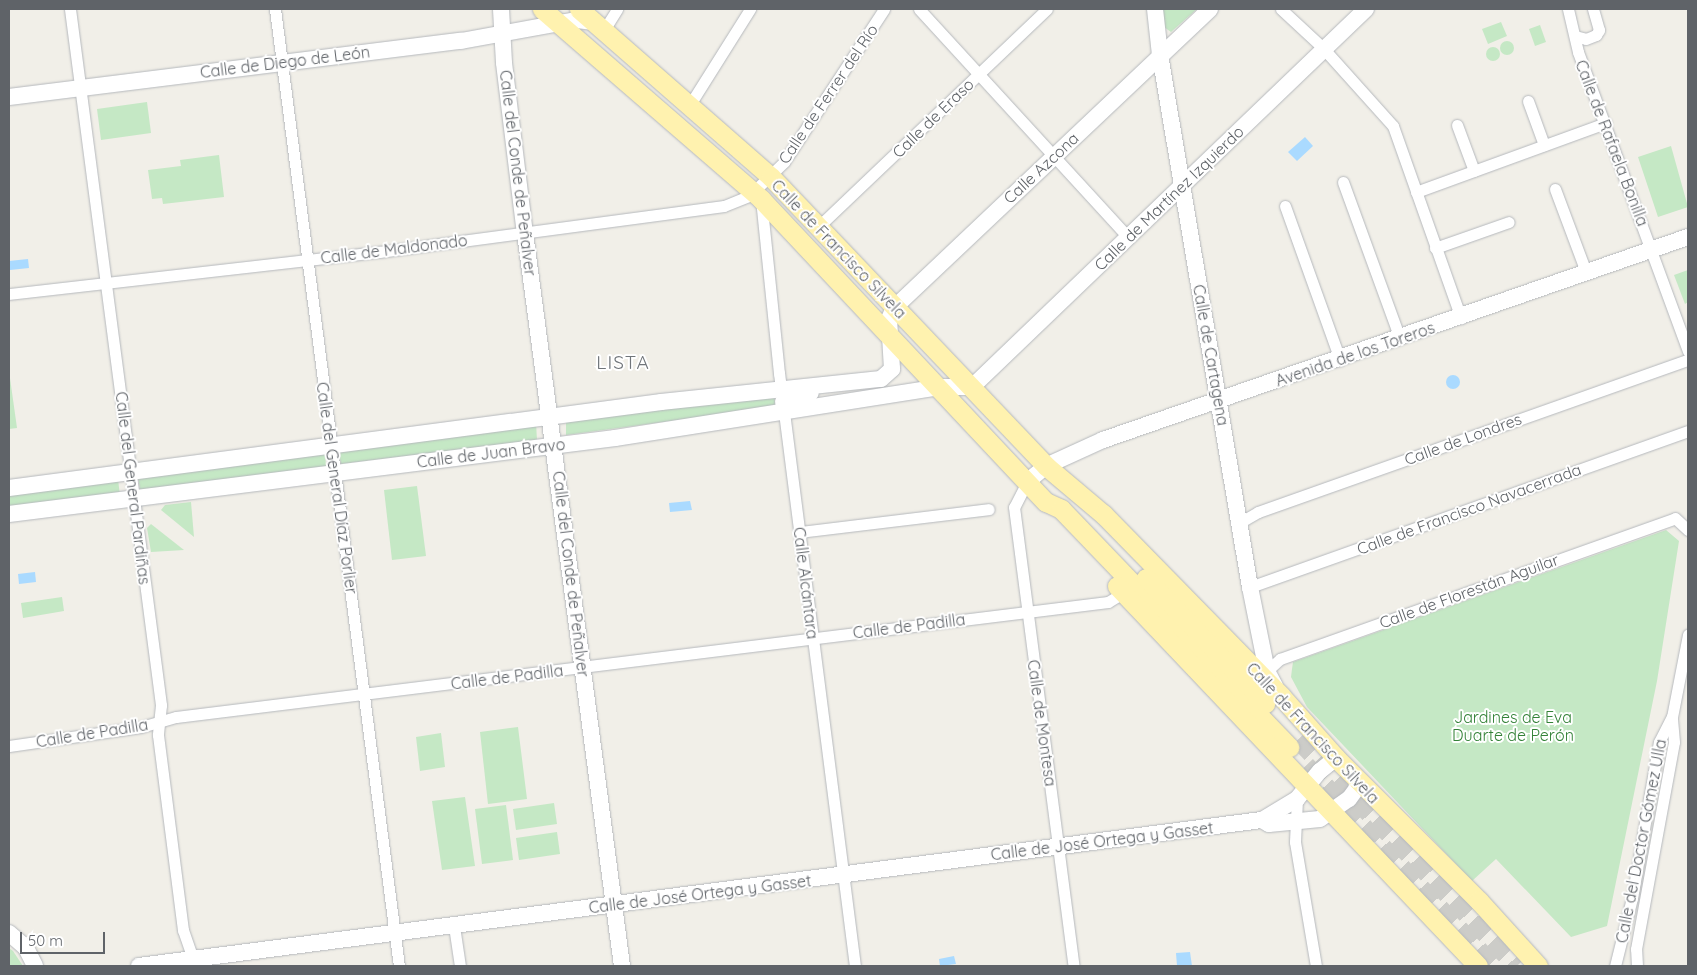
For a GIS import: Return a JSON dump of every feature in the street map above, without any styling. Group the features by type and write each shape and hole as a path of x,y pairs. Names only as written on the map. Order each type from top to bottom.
{"main road":[{"name":"Calle de Francisco Silvela","path":"542,9 757,196 891,335 1046,502 1061,509 1294,743 1096,524 1086,503"},
{"name":"Calle de Francisco Silvela","path":"579,9 771,177 1046,466 1086,503 1103,514 1282,696 1360,784 1479,902 1538,966"},
{"name":"Calle de Francisco Silvela","path":"1046,502 1051,515 1302,793 1332,814 1478,966"}],"street":[{"name":"Calle del General Pardiñas","path":"70,9 104,284 131,472 160,722 158,735 183,930 195,963"},
{"name":"Calle del General Díaz Porlier","path":"275,9 305,260 335,473 399,966"},
{"name":"Calle del Conde de Peñalver","path":"501,9 502,34 525,233 622,966"},
{"path":"599,26 617,9"},
{"path":"689,106 750,9"},
{"name":"Calle de Ferrer del Río","path":"771,177 784,162 884,9"},
{"path":"919,9 1129,238"},
{"name":"Calle de Eraso","path":"818,227 1047,9"},
{"name":"Calle de Cartagena","path":"1155,9 1160,55 1250,587 1267,671 1282,696"},
{"name":"Calle Azcona","path":"894,308 1210,9"},
{"path":"1281,9 1323,48 1393,126 1461,318"},
{"name":"Calle de Martínez Izquierdo","path":"972,388 1323,48 1366,9"},
{"name":"Calle de Rafaela Bonilla","path":"1568,9 1575,36 1688,351"},
{"name":"Calle de Rafaela Bonilla","path":"1575,36 1586,39 1596,35 1598,30 1593,9"},
{"name":"Calle de Diego de León","path":"9,97 502,34 562,25 576,20 599,26"},
{"path":"1528,102 1544,145"},
{"path":"1416,192 1606,123"},
{"path":"1457,125 1474,171"},
{"name":"Calle de Maldonado","path":"9,294 525,233 724,206 757,196 771,177"},
{"path":"1343,182 1400,339"},
{"path":"1555,189 1586,272"},
{"name":"Calle Alcántara","path":"757,196 855,966"},
{"path":"1285,206 1340,360"},
{"path":"1435,248 1509,222"},
{"name":"Avenida de los Toreros","path":"1027,482 1046,466 1103,440 1340,360 1688,237"},
{"path":"891,335 889,318 894,308"},
{"name":"Calle de Juan Bravo","path":"9,514 554,445 783,401 881,379 892,369 891,335"},
{"name":"Calle de Londres","path":"1239,523 1258,512 1688,360"},
{"name":"Calle de Juan Bravo","path":"9,488 550,416 783,401 941,388 972,388"},
{"name":"Calle de Francisco Navacerrada","path":"1250,587 1688,431"},
{"name":"Calle de Montesa","path":"1027,482 1014,506 1026,612 1074,966"},
{"path":"800,532 989,509"},
{"name":"Calle de Florestán Aguilar","path":"1267,671 1280,659 1675,518 1688,516"},
{"path":"1675,518 1688,530"},
{"name":"Calle de Padilla","path":"9,746 141,727 176,717 1108,602 1118,596 1120,590"},
{"name":"Calle del Doctor Gómez Ulla","path":"1615,966 1632,898 1660,742 1683,692 1688,635"},
{"name":"Calle del Doctor Gómez Ulla","path":"1637,966 1642,912 1674,742 1672,717"},
{"name":"Calle de José Ortega y Gasset","path":"138,966 195,963 394,933 1262,820 1302,793 1336,758"},
{"path":"1332,814 1360,784"},
{"path":"1302,793 1295,822 1295,842 1316,966"},
{"name":"Calle de José Ortega y Gasset","path":"1262,820 1268,824 1295,822 1332,814"},
{"path":"454,926 460,966"},
{"path":"9,933 26,948 37,965"}],"green space":[{"path":"1162,9 1197,9 1171,32 1164,27"},
{"path":"1501,22 1507,36 1488,44 1482,29"},
{"path":"1540,25 1546,42 1535,46 1529,29"},
{"path":"1507,41 1512,43 1514,48 1512,53 1507,55 1502,53 1500,48 1502,43"},
{"path":"1493,47 1498,49 1500,54 1498,59 1493,61 1488,59 1486,54 1488,49"},
{"path":"147,102 151,133 101,140 97,109"},
{"path":"1671,146 1688,207 1658,217 1638,157"},
{"path":"219,155 224,197 163,204 162,198 152,199 148,170 181,166 180,160"},
{"path":"1688,270 1688,302 1685,304 1674,275"},
{"path":"9,371 17,428 9,429"},
{"path":"774,395 776,407 566,435 566,420"},
{"path":"536,423 537,440 341,464 338,448"},
{"path":"325,450 326,467 140,490 138,475"},
{"path":"118,479 120,496 9,510 9,494"},
{"path":"417,486 426,556 392,560 384,490"},
{"path":"191,502 194,537 161,510 165,505"},
{"path":"151,524 184,550 151,552 147,528"},
{"name":"Jardines de Eva Duarte de Perón","path":"1666,530 1679,541 1657,681 1607,926 1571,937 1496,859 1472,881 1307,707 1291,677 1293,662"},
{"path":"62,597 64,611 23,618 21,603"},
{"path":"518,727 527,799 488,804 480,732"},
{"path":"441,733 445,767 420,771 416,737"},
{"path":"465,797 475,866 442,870 432,801"},
{"path":"554,803 557,824 516,830 513,809"},
{"path":"506,805 513,860 482,864 475,809"},
{"path":"557,832 560,854 519,860 516,838"},
{"path":"9,948 13,951 23,966 9,966"}],"water":[{"path":"1305,137 1313,146 1297,161 1288,152"},
{"path":"28,259 29,268 10,270 9,261"},
{"path":"1453,375 1458,377 1460,382 1458,387 1453,389 1448,387 1446,382 1448,377"},
{"path":"690,501 692,510 670,512 669,503"},
{"path":"35,572 36,582 19,584 18,574"},
{"path":"1190,952 1192,966 1177,966 1176,953"},
{"path":"954,956 956,964 940,966 939,959"}],"tunnel":[{"path":"1298,739 1517,966"},
{"path":"1306,765 1494,966"}],"district":[{"name":"LISTA","path":"623,363"}]}
